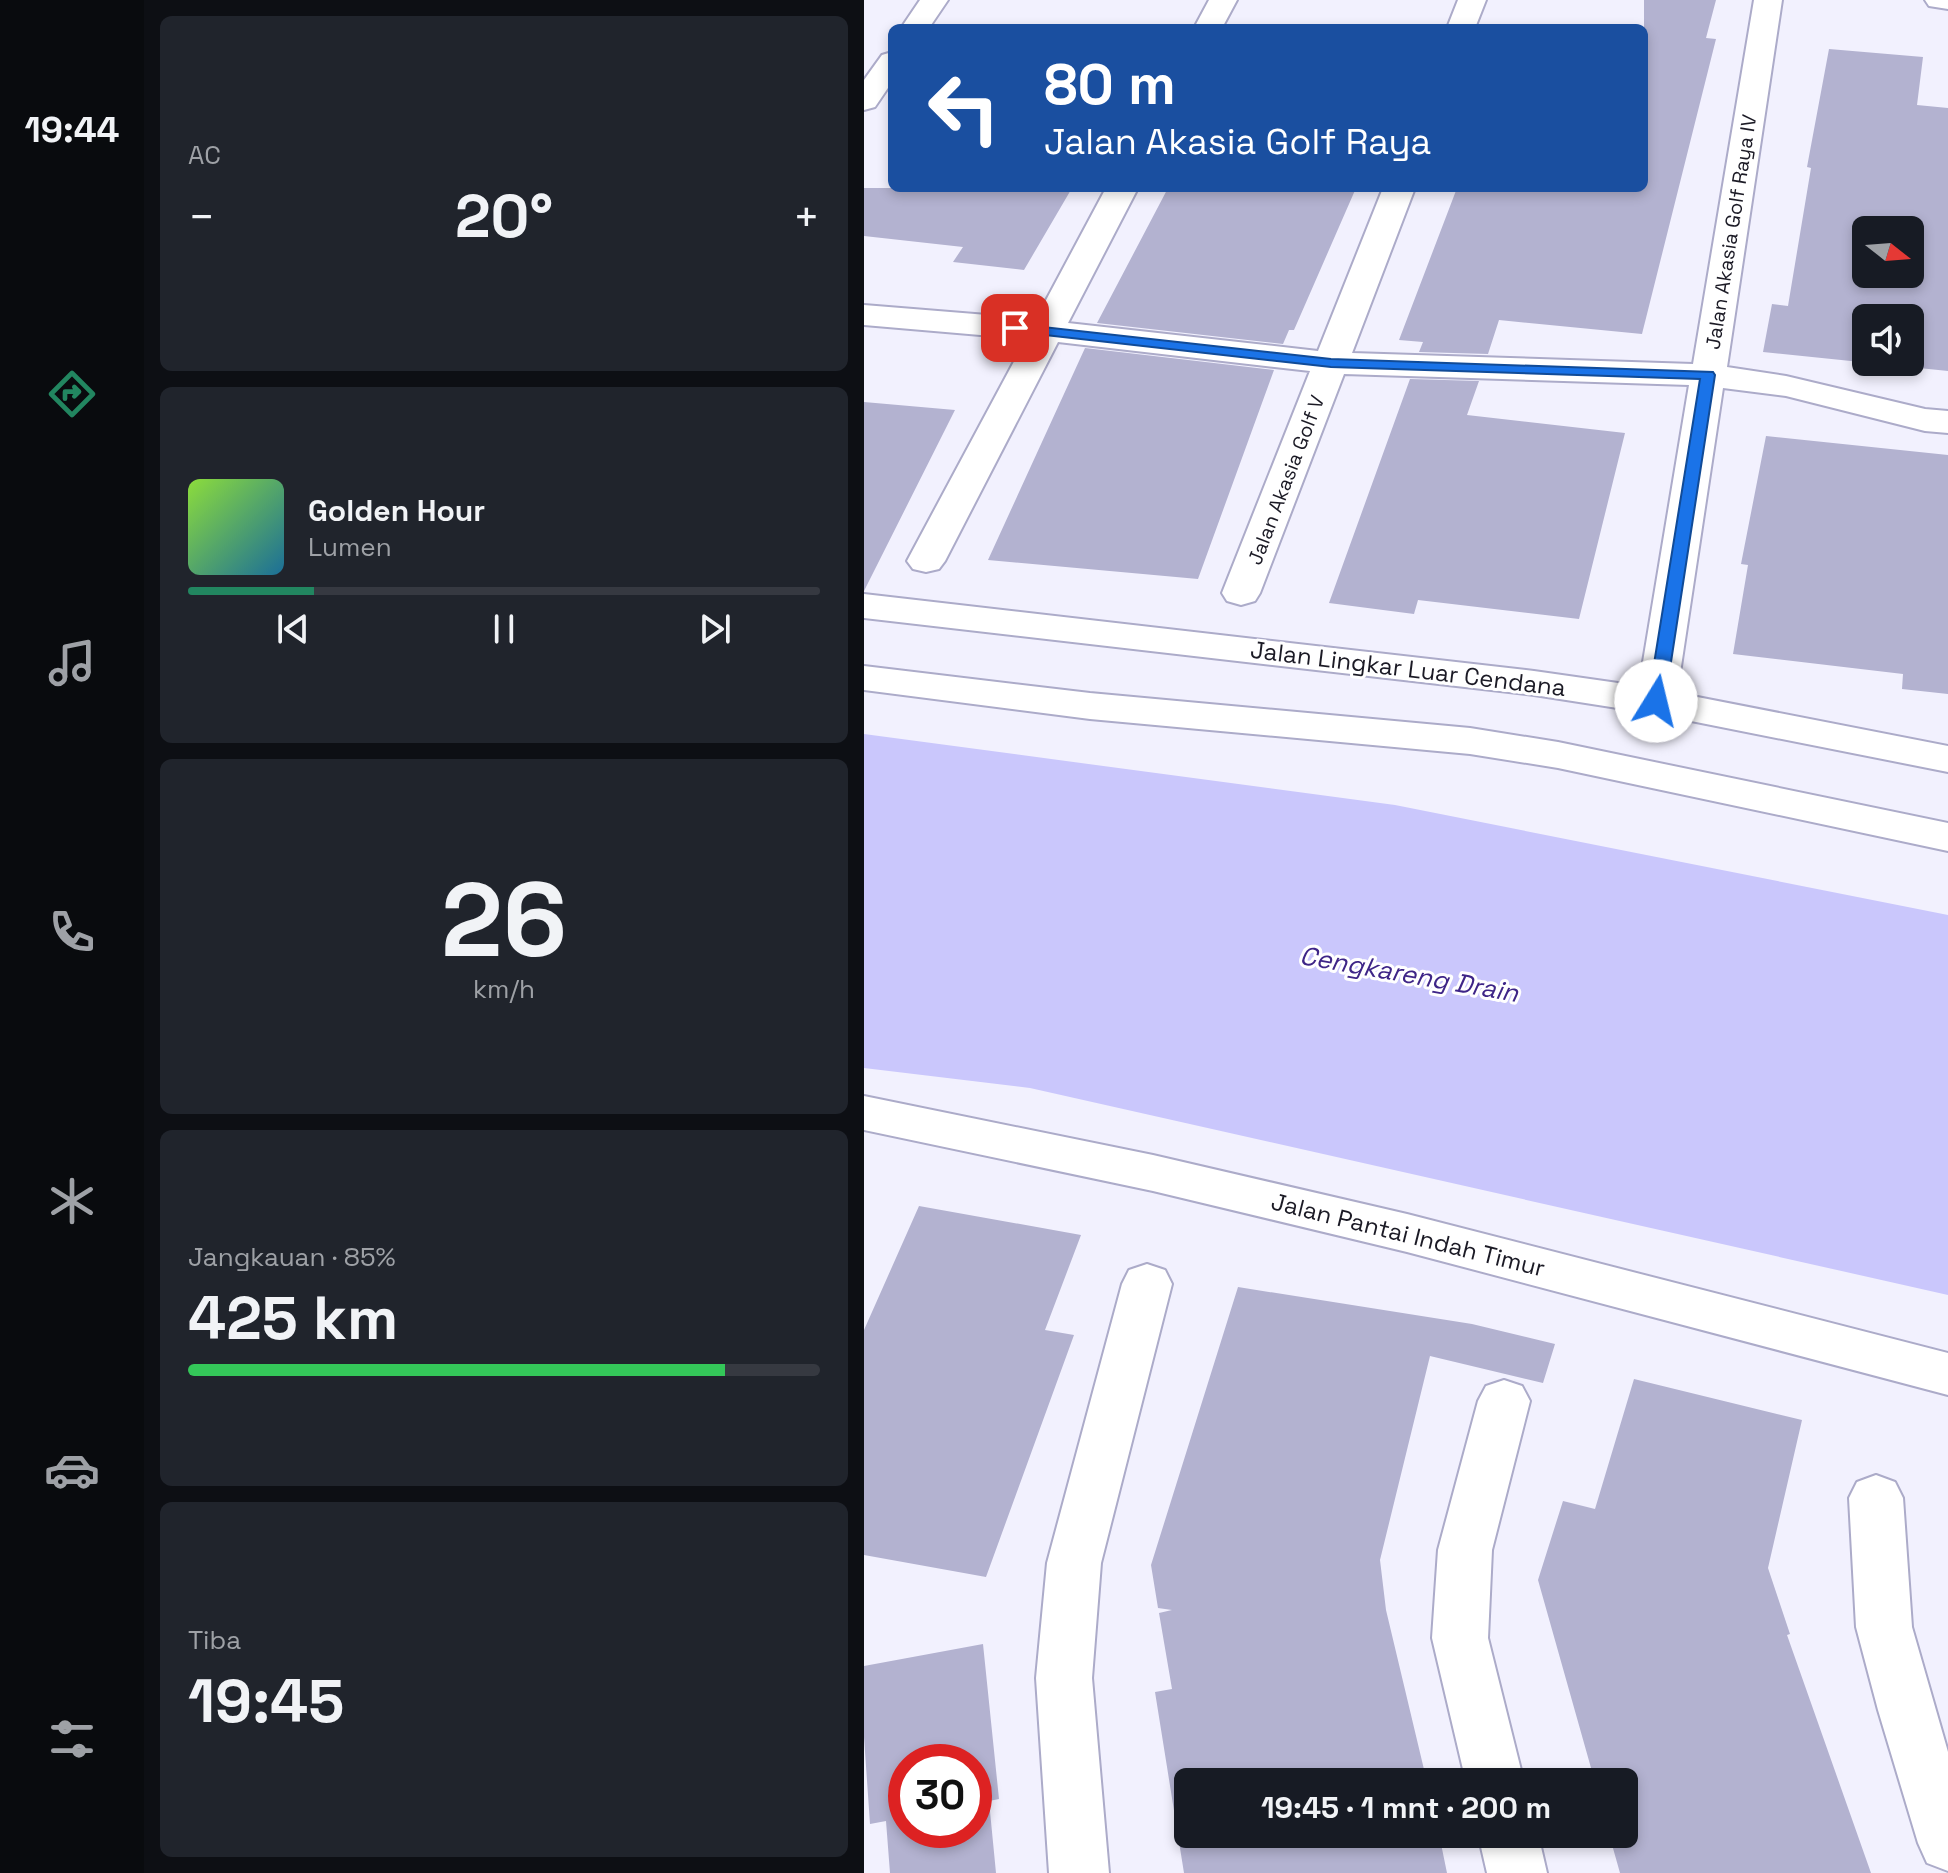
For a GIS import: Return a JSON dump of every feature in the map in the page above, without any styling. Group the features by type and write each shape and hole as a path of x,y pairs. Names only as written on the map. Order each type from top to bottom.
{"street":[{"path":"918,24 934,0"},
{"path":"1210,24 1223,0"},
{"path":"1463,24 1472,0"},
{"name":"Jalan Akasia Golf Raya IV","path":"1656,701 1768,0"},
{"path":"1939,0 1948,1"},
{"path":"864,101 888,67"},
{"path":"926,561 1120,192"},
{"name":"Jalan Akasia Golf V","path":"1241,593 1397,192"},
{"path":"864,315 1045,330 1331,363 1708,375 1786,386 1925,420 1948,422"},
{"name":"Jalan Lingkar Luar Cendana","path":"864,606 1534,683 1656,701 1948,759"},
{"path":"864,678 1090,706 1470,741 1558,755 1948,837"},
{"name":"Jalan Pantai Indah Timur","path":"864,1113 1153,1173 1393,1229 1948,1374"},
{"path":"1079,1873 1064,1678 1074,1563 1147,1284"},
{"path":"1492,1768 1460,1638 1465,1550 1504,1401"},
{"path":"1876,1498 1884,1627 1906,1710 1948,1843"},
{"path":"1511,1848 1517,1873"}],"water":[{"name":"Cengkareng Drain","path":"864,734 1395,805 1948,915 1948,1295 1030,1088 864,1068"}],"building":[{"path":"1644,0 1716,0 1706,38 1716,39 1642,334 1499,320 1488,354 1419,352 1423,342 1399,340 1455,192 1648,192 1648,24 1644,24"},
{"path":"1829,49 1923,57 1917,105 1948,108 1948,371 1924,369 1924,304 1852,304 1852,361 1763,352 1772,304 1788,306 1811,168 1807,167"},
{"path":"864,188 888,188 888,192 1070,192 1024,270 953,262 963,247 864,236"},
{"path":"1166,192 1354,192 1294,330 1289,330 1283,344 1097,323"},
{"path":"1085,348 1274,370 1198,579 988,560"},
{"path":"1410,379 1479,381 1467,415 1625,433 1579,619 1418,600 1414,614 1329,603"},
{"path":"864,402 955,410 864,591"},
{"path":"1766,436 1948,455 1948,694 1902,689 1903,674 1733,654 1748,565 1741,564"},
{"path":"919,1206 1081,1235 1045,1330 1074,1335 986,1577 864,1555 864,1330"},
{"path":"1238,1287 1472,1324 1555,1344 1543,1383 1430,1356 1380,1560 1386,1610 1424,1768 1174,1768 1174,1811 1155,1692 1172,1689 1159,1613 1172,1610 1158,1608 1151,1565"},
{"path":"1634,1379 1802,1420 1768,1568 1790,1634 1787,1635 1871,1873 1620,1873 1613,1848 1638,1848 1638,1768 1591,1768 1538,1580 1563,1501 1595,1509"},
{"path":"983,1644 999,1799 992,1800 992,1744 888,1744 888,1847 886,1821 870,1824 864,1737 864,1666"},
{"path":"992,1832 996,1873 890,1873 888,1848 992,1848"},
{"path":"1180,1848 1442,1848 1447,1873 1184,1873"}],"route":[{"path":"1015,328 1331,363 1708,375 1656,701"}]}
